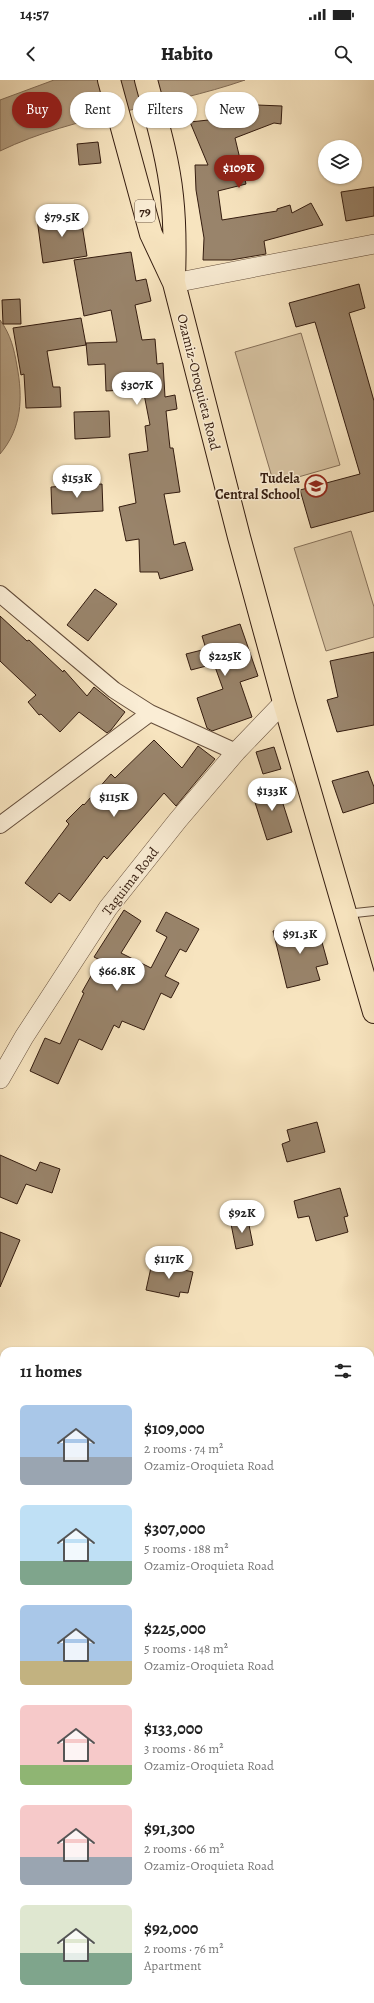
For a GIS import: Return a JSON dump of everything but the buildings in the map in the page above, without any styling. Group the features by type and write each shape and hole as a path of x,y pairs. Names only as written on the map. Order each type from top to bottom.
{"highway":[{"name":"Ozamiz-Oroquieta Road","path":"109,80 151,234 174,283 220,470 284,702 374,1012"},
{"name":"Ozamiz-Oroquieta Road","path":"146,80 159,131 172,196 175,235 174,283"}],"street":[{"path":"174,283 374,244"},
{"path":"0,594 114,690 150,713 236,752"},
{"name":"Taguima Road","path":"0,1079 24,1037 108,908 178,820 236,752 284,702"},
{"path":"0,825 150,713"}],"lane":[{"path":"345,914 374,911"}],"shaded area":[{"path":"54,80 245,80 197,95 197,92 133,92 133,110 125,112 125,92 70,92 70,125 62,127 62,92 22,92"},
{"path":"12,96 12,128 60,128 29,138 0,151 0,100"},
{"path":"0,320 7,331 16,360 19,378 20,401 17,423 13,434 0,454"},
{"path":"301,333 340,465 274,484 235,352"},
{"path":"351,531 374,607 374,637 326,651 294,548"}],"place":[{"name":"Tudela Central School","path":"316,486"}]}
